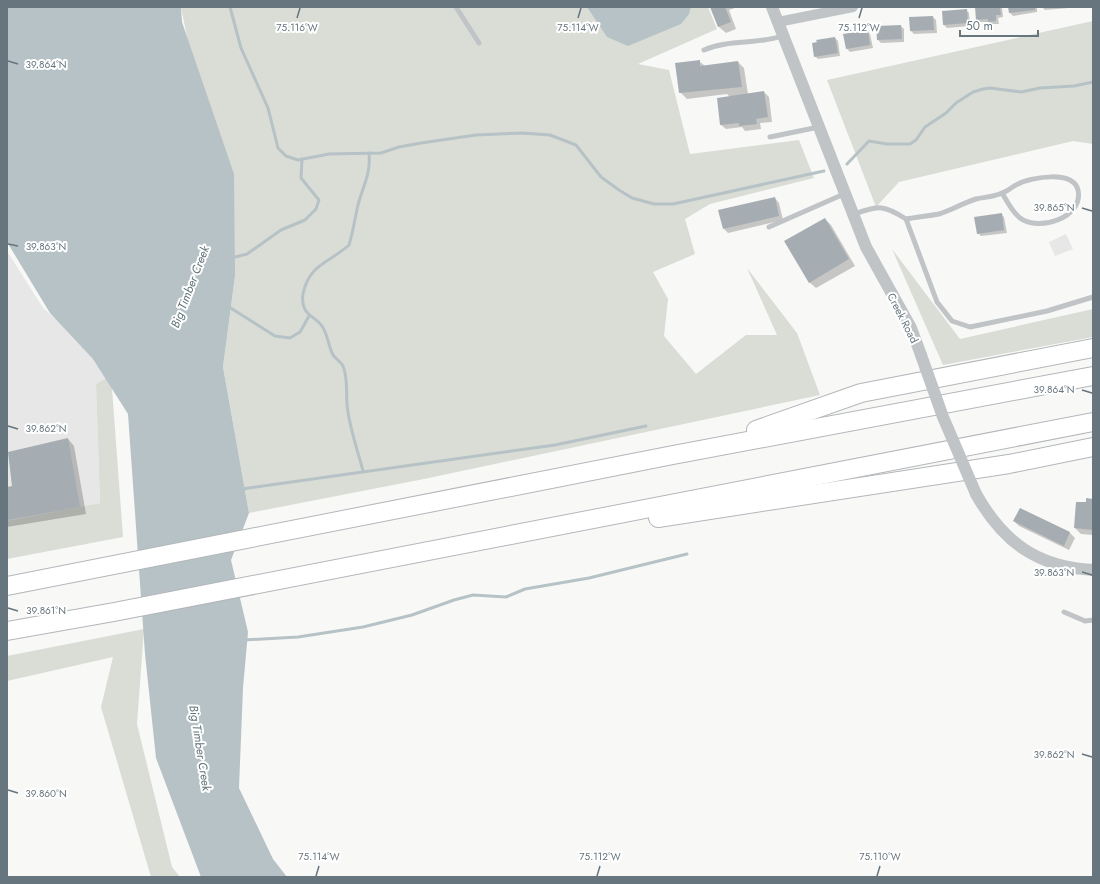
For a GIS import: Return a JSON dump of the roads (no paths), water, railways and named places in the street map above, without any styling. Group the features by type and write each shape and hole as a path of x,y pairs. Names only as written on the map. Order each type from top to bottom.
{"highway":[{"path":"673,455 761,428 834,401 861,393 1093,348"},
{"path":"7,586 673,455 1093,376"},
{"path":"7,631 114,612 1093,422"},
{"path":"383,560 1009,464 1093,448"}],"street":[{"name":"Creek Road","path":"772,7 866,247 910,328 946,424 976,494 996,526 1026,552 1067,566 1093,570"},
{"path":"778,22 853,7"}],"lane":[{"path":"456,7 479,43"},
{"path":"704,50 715,46 769,41 783,35"},
{"path":"770,136 819,127"},
{"path":"853,214 876,207 887,209 906,219 940,214 976,199 1002,193 1019,183 1043,177 1061,177 1072,181 1078,189 1078,198 1076,207 1064,217 1051,222 1035,223 1020,218 1002,193"},
{"path":"769,226 845,193"},
{"path":"906,219 937,302 952,321 970,327 1047,311 1093,298"},
{"path":"1064,612 1085,621 1093,620"}],"water":[{"name":"Big Timber Creek","path":"7,7 181,7 182,22 234,174 235,276 223,367 249,513 231,560 248,632 243,688 239,788 273,859 287,877 201,877 156,758 145,654 128,414 93,359 50,313 7,242"},
{"path":"587,7 691,7 689,14 681,24 628,46 607,37"}],"waterway":[{"path":"230,7 241,48 268,108 278,148 286,156 298,160 329,154 381,153 399,147 476,135 522,133 550,135 576,145 601,177 619,190 632,198 654,204 673,204 824,171"},
{"path":"847,164 869,141 887,144 910,144 916,140 925,127 973,92 990,88 1021,92 1040,88 1074,86 1093,82"},
{"path":"363,471 349,419 345,371 341,363 333,355 326,333 322,326 308,314 304,306 303,294 306,284 315,270 349,245 358,205 368,174 369,153"},
{"path":"231,258 247,254 281,230 305,220 316,209 319,200 301,178 302,159"},
{"path":"229,307 275,336 290,338 300,332 309,316"},
{"path":"242,489 555,445 646,426"},
{"path":"244,640 298,637 363,627 412,615 473,595 506,597 525,589 589,578 687,554"}]}
